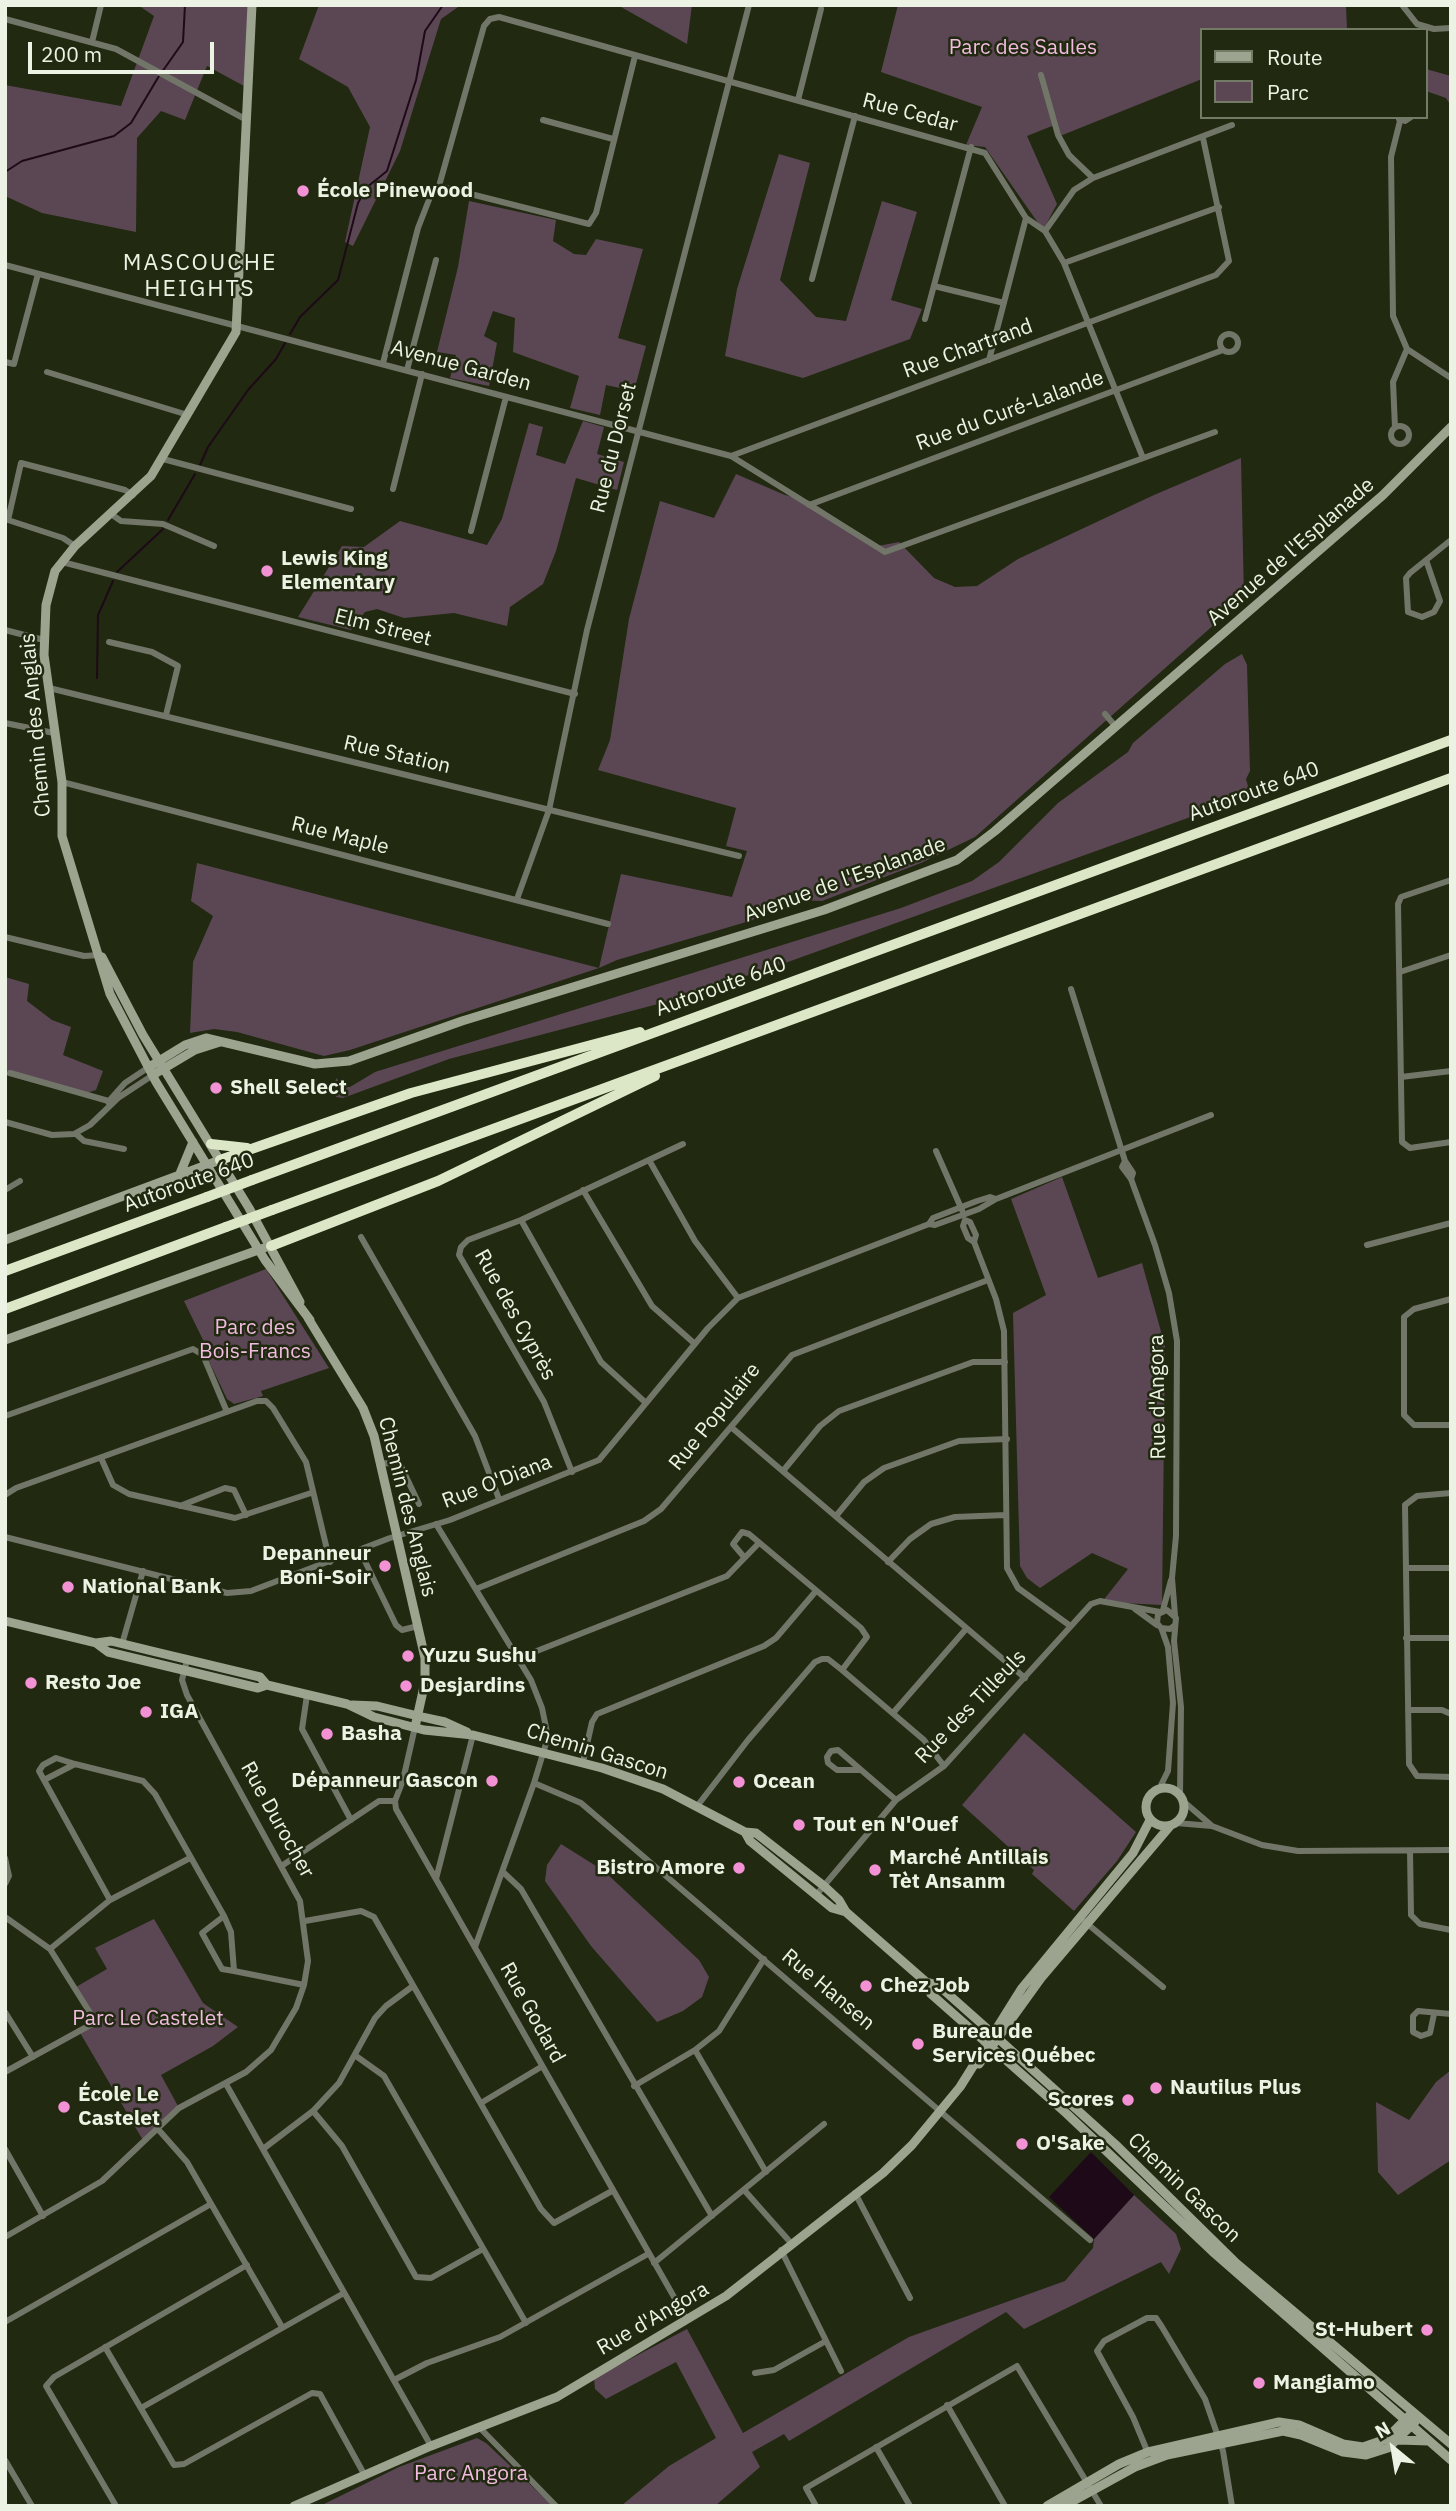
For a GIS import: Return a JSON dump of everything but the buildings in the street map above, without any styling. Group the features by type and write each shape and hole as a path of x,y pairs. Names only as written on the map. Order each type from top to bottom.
{"highway":[{"name":"Autoroute 640","path":"5,1271 1451,740"},
{"path":"5,1308 1451,778"},
{"path":"220,1160 427,1088 687,1021"},
{"path":"271,1245 438,1181 711,1049"},
{"path":"211,1144 252,1149"}],"street":[{"path":"92,42 101,5"},
{"name":"Chemin des Anglais","path":"252,5 238,326 163,459 133,495 75,546 55,571 49,594 44,640 62,782 64,843 101,955 162,1065 271,1245 310,1320 366,1414 381,1463 426,1670 418,1716"},
{"name":"Rue du Dorset","path":"517,899 549,810 587,630 636,431 749,5"},
{"path":"1402,5 1417,24 1434,29 1451,28"},
{"path":"798,100 821,9"},
{"name":"Rue Cedar","path":"439,186 484,26 490,19 499,17 971,147 985,153 1026,218 1045,231 1065,263 1143,458"},
{"path":"5,19 92,42 144,62 245,119"},
{"path":"383,363 418,228 432,192 439,186 589,224 596,213 635,56"},
{"path":"1041,75 1058,135 1069,155 1093,178"},
{"path":"812,279 855,117"},
{"path":"1399,119 1391,157 1392,307 1396,329 1407,349 1451,378"},
{"path":"543,120 613,139"},
{"path":"1045,231 1074,190 1093,178 1232,125"},
{"path":"1065,263 1219,207 1203,138"},
{"path":"925,319 971,147"},
{"name":"Rue Chartrand","path":"731,456 1216,275 1229,261 1219,207"},
{"path":"989,360 1026,218"},
{"path":"407,370 436,260"},
{"name":"Avenue Garden","path":"5,265 731,456 885,552 1143,458"},
{"path":"5,362 14,364 38,274"},
{"path":"934,285 1004,303"},
{"path":"1395,427 1393,382 1407,349"},
{"name":"Rue du Curé-Lalande","path":"809,505 1223,350"},
{"path":"47,372 188,415"},
{"path":"393,489 422,374"},
{"path":"471,531 506,397"},
{"name":"Avenue de l'Esplanade","path":"151,1071 199,1039 216,1038 315,1064 344,1063 461,1021 844,903 940,867 967,853 1116,727 1404,477 1451,427"},
{"path":"1143,458 1215,432"},
{"path":"163,459 351,509"},
{"path":"75,546 63,538 8,520 21,463 125,490 133,495"},
{"path":"111,514 121,521 163,524 214,546"},
{"path":"1426,560 1440,601 1434,612 1422,617 1408,612 1405,582 1410,573 1426,560 1451,540"},
{"name":"Elm Street","path":"62,562 575,694"},
{"path":"5,630 44,640"},
{"path":"110,642 152,652 177,666 166,715"},
{"name":"Rue Station","path":"49,688 739,856"},
{"path":"1105,714 1116,727"},
{"path":"5,723 54,733"},
{"name":"Rue Maple","path":"62,782 608,924"},
{"path":"1451,880 1401,897 1400,972 1402,1142 1410,1149 1451,1142"},
{"path":"5,937 84,956 101,955"},
{"name":"Chemin des Anglais","path":"101,955 101,970 110,994 151,1071 259,1250 310,1320"},
{"path":"1400,972 1451,955"},
{"name":"Rue d'Angora","path":"1071,989 1125,1161 1133,1173 1131,1179 1156,1245 1169,1293 1177,1340 1176,1536 1172,1578 1175,1615"},
{"path":"5,1122 52,1135 76,1134 90,1125 125,1083 151,1071"},
{"path":"1401,1077 1451,1071"},
{"path":"10,1073 111,1101"},
{"name":"Rue O'Diana","path":"5,1537 227,1593 251,1591 436,1524 599,1460 695,1344 738,1298 929,1224 935,1225 991,1204 996,1199 1209,1117"},
{"path":"76,1134 85,1142 124,1149"},
{"path":"179,1176 193,1142"},
{"name":"Rue des Cyprès","path":"572,1472 544,1402 459,1255 468,1240 521,1220 683,1144"},
{"path":"936,1152 963,1214 976,1235 974,1242 1004,1331 1007,1568 1018,1588 1069,1625"},
{"path":"5,1240 220,1160"},
{"path":"649,1160 695,1241 738,1298"},
{"path":"5,1191 20,1181"},
{"path":"583,1189 652,1306 695,1344"},
{"path":"521,1220 601,1362 646,1403"},
{"path":"1367,1245 1451,1223"},
{"path":"361,1237 475,1436 499,1499"},
{"path":"5,1340 271,1245"},
{"name":"Rue Populaire","path":"476,1589 644,1521 661,1509 792,1354 988,1280"},
{"path":"1451,1299 1414,1308 1404,1317 1404,1415 1414,1425 1451,1425"},
{"path":"5,1416 193,1349 203,1355 228,1412"},
{"path":"783,1471 820,1426 839,1411 973,1362 1005,1362"},
{"path":"5,1495 16,1488 262,1401 273,1408 306,1462 311,1493 330,1562"},
{"path":"731,1427 1025,1678"},
{"path":"836,1517 864,1482 884,1468 959,1441 1007,1439"},
{"path":"101,1458 113,1485 129,1494 235,1518 311,1493"},
{"path":"381,1463 396,1462 402,1465 419,1504"},
{"path":"180,1506 225,1488 234,1490 246,1515"},
{"path":"1451,1493 1417,1496 1405,1505 1411,1771 1417,1776 1451,1777"},
{"path":"888,1562 910,1539 931,1524 955,1517 1006,1515"},
{"path":"436,1524 519,1658 542,1708 548,1737 475,1947"},
{"path":"744,1557 733,1544 742,1532 759,1543 867,1637 842,1670"},
{"path":"519,1658 727,1576 759,1543"},
{"path":"360,1551 398,1627 404,1630 418,1626"},
{"path":"1406,1567 1451,1568"},
{"path":"122,1644 143,1572"},
{"name":"Rue d'Angora","path":"1162,1611 1172,1578"},
{"path":"583,1762 592,1722 597,1713 764,1646 776,1638 816,1591"},
{"name":"Rue des Tilleuls","path":"817,1894 896,1800 944,1766 1006,1695 1025,1678 1069,1625 1091,1604 1100,1601 1162,1611"},
{"name":"Rue des Tilleuls","path":"1133,1608 1159,1627"},
{"path":"1173,1824 1183,1813 1181,1688 1175,1615 1162,1611 1156,1617 1168,1647 1173,1703 1168,1771 1158,1789 1146,1802 1150,1820 1160,1826 1212,1826 1262,1845 1298,1851 1451,1850"},
{"name":"Chemin Gascon","path":"5,1621 96,1643 122,1644 260,1678 267,1685 307,1695 347,1704 377,1706 445,1722 473,1735 583,1762 644,1782 698,1805 745,1832 755,1833 766,1839 824,1886 839,1900 846,1912 926,1982 938,1985 1218,2258 1451,2460"},
{"path":"1159,1627 1167,1630 1175,1625"},
{"path":"893,1713 966,1629"},
{"path":"1406,1638 1451,1638"},
{"name":"Chemin Gascon","path":"96,1643 108,1652 258,1688 267,1685"},
{"path":"698,1805 705,1792 815,1662 828,1659 924,1740 944,1766"},
{"name":"Rue Durocher","path":"5,2237 102,2181 179,2108 226,2084 271,2050 296,2008 304,1985 307,1961 305,1921 300,1901 283,1865 187,1695 183,1683 187,1660"},
{"path":"307,1695 302,1729 351,1820"},
{"name":"Chemin Gascon","path":"347,1704 374,1717 442,1734 473,1735"},
{"path":"1408,1710 1442,1710 1451,1714"},
{"path":"283,1865 379,1801 395,1801 418,1716"},
{"path":"436,1879 473,1735"},
{"path":"860,1770 836,1770 828,1763 827,1757 831,1751 838,1751 896,1800"},
{"path":"110,1900 40,1771 50,1760 56,1758 143,1781 155,1794 224,1916 231,1932 234,1970"},
{"path":"44,1780 75,1763"},
{"name":"Rue Hansen","path":"534,1783 581,1802 1090,2240"},
{"path":"1158,1789 1170,1789 1212,1826"},
{"name":"Rue Godard","path":"395,1801 396,1809 541,2067 686,2318"},
{"name":"Rue d'Angora","path":"294,2506 431,2446 557,2397 726,2296 901,2157 942,2110 1039,1982 1133,1853 1150,1820"},
{"name":"Rue d'Angora","path":"1084,1921 1173,1824"},
{"name":"Chemin Gascon","path":"745,1832 750,1841 832,1908 846,1912"},
{"path":"1410,1851 1411,1915 1420,1924 1451,1930"},
{"path":"5,1858 9,1876 5,1884"},
{"path":"50,1949 110,1900 190,1858"},
{"path":"503,1872 521,1889 712,2216"},
{"path":"305,1921 368,1913 374,1917 541,2209 554,2223 612,2191"},
{"path":"224,1916 202,1933 222,1969 304,1985"},
{"path":"5,1917 50,1949 92,2015 92,2024 5,2073"},
{"path":"1084,1921 1163,1987"},
{"path":"634,2086 695,2050 719,2031 764,1959"},
{"path":"263,2149 313,2111 339,2083 375,2018 413,1986"},
{"path":"5,2012 33,2057"},
{"path":"1434,2014 1430,2033 1421,2036 1413,2032 1416,2013 1451,2014"},
{"name":"Chemin Gascon","path":"993,2041 1095,2126 1236,2263 1451,2444"},
{"path":"695,2050 766,2172"},
{"path":"356,2056 384,2076 526,2323"},
{"path":"481,2103 541,2067"},
{"path":"226,2084 431,2446"},
{"path":"313,2111 342,2146 416,2277 431,2278 483,2249"},
{"path":"654,2263 824,2124"},
{"path":"157,2128 187,2162 282,2327"},
{"path":"6,2153 43,2216"},
{"path":"745,2190 791,2243"},
{"path":"855,2193 910,2298"},
{"path":"5,2322 211,2204"},
{"path":"781,2250 841,2371"},
{"path":"394,2380 427,2363 500,2337 648,2254"},
{"path":"116,2506 46,2386 54,2377 247,2265"},
{"path":"141,2408 344,2293"},
{"path":"1149,2456 1137,2424 1097,2351 1104,2341 1147,2318 1156,2318 1203,2395 1219,2440 1232,2506"},
{"path":"755,2373 774,2370 826,2341"},
{"path":"105,2347 174,2465 184,2464 312,2393 320,2394 364,2474"},
{"path":"816,2506 806,2488 1017,2365 1101,2506"},
{"path":"947,2405 1005,2506"},
{"path":"1047,2506 1149,2456 1268,2432 1287,2431 1343,2452 1360,2455 1379,2452 1398,2440 1415,2415"},
{"path":"1219,2440 1262,2425 1287,2422 1349,2446 1363,2447 1386,2439 1408,2423"},
{"path":"480,2428 555,2506"},
{"path":"1398,2440 1429,2441"},
{"path":"876,2447 910,2506"},
{"path":"5,2460 32,2506"},
{"path":"1064,2506 1089,2486"}],"green space":[{"path":"138,5 249,5 244,86 207,66 185,120 161,111 137,138 136,232 42,213 5,196 5,85 121,106 154,16"},
{"path":"319,5 461,5 441,19 400,151 353,246 345,242 370,127 348,87 299,59"},
{"path":"615,5 692,5 687,44 621,7"},
{"name":"Parc des Saules","path":"898,5 1346,5 1347,28 1200,28 1200,80 1060,136 1052,126 1027,136 1057,204 1043,230 985,147 966,145 982,107 881,72"},
{"path":"1428,70 1451,76 1451,106 1446,98 1428,92"},
{"path":"779,154 810,163 780,280 816,317 846,321 882,201 917,212 891,300 922,309 910,339 803,378 725,356 737,289"},
{"path":"469,201 556,220 553,241 574,254 586,255 596,239 643,249 618,338 646,346 634,391 606,385 600,415 570,408 579,376 513,352 515,318 493,311 484,336 497,343 489,386 450,378 456,355 437,352 458,267"},
{"path":"583,421 604,427 597,454 624,462 617,490 576,478 556,551 543,584 510,607 507,626 454,613 404,618 377,609 365,612 351,630 298,617 342,546 364,547 400,521 487,545 502,519 529,423 543,427 536,455 565,464"},
{"path":"1241,458 1244,598 975,837 921,863 822,901 769,899 753,920 617,960 599,968 621,874 732,897 747,851 726,846 736,808 598,770 610,740 629,619 660,501 714,518 736,474 785,495 810,501 878,546 899,542 934,578 955,587 977,586 1018,559 1154,495"},
{"path":"1242,654 1247,665 1250,771 1246,779 1249,790 1246,797 774,967 658,1004 449,1059 343,1098 336,1097 331,1087 337,1078 340,1087 350,1087 375,1072 901,908 972,881 999,862 1058,803 1128,752 1133,743 1225,664"},
{"path":"197,863 599,968 350,1050 324,1056 237,1032 214,1029 190,1033 193,962 213,916 191,901"},
{"path":"5,977 29,984 27,1001 52,1020 71,1027 63,1055 103,1071 96,1090 80,1095 5,1075"},
{"path":"1062,1177 1098,1278 1142,1263 1165,1346 1162,1605 1102,1602 1128,1569 1092,1553 1040,1588 1027,1578 1020,1566 1013,1313 1046,1295 1011,1199"},
{"name":"Parc des Bois-Francs","path":"266,1269 329,1368 261,1391 263,1396 234,1404 227,1399 206,1355 198,1348 205,1344 184,1301"},
{"path":"1024,1733 1136,1832 1117,1861 1074,1911 1032,1874 1034,1870 962,1805"},
{"path":"561,1844 604,1871 699,1960 709,1977 702,1997 683,2011 657,2022 591,1946 545,1881 547,1865"},
{"name":"Parc Le Castelet","path":"154,1919 203,2003 238,2027 213,2046 161,2075 179,2108 144,2142 79,2031 92,2024 76,1987 107,1969 95,1948"},
{"path":"1451,2070 1451,2160 1398,2195 1378,2172 1376,2102 1409,2120 1436,2082"},
{"path":"1134,2195 1176,2234 1181,2249 1169,2274 1161,2262 1024,2329 1006,2312 789,2441 784,2434 752,2452 760,2467 715,2506 621,2506 669,2466 716,2438 676,2362 606,2399 595,2389 594,2378 687,2329 743,2433 909,2337 1065,2281 1093,2248 1094,2239"},
{"name":"Parc Angora","path":"477,2438 486,2443 553,2506 320,2506 399,2467"}],"shaded area":[{"path":"1091,2152 1134,2195 1094,2239 1049,2197"}],"waterway":[{"path":"162,72 183,42 185,5"},
{"path":"290,334 300,317 338,280 358,203 366,188 387,171 416,80 425,31 443,5"},
{"path":"5,172 22,161 114,136 131,123 159,76"},
{"path":"200,465 208,447 248,390 276,359 285,343"},
{"path":"168,520 195,474"},
{"path":"117,572 163,529"},
{"path":"97,678 98,615 113,581"}],"place":[{"name":"École Pinewood","path":"303,191"},
{"name":"Lewis King Elementary","path":"267,571"},
{"name":"Shell Select","path":"216,1088"},
{"name":"Depanneur Boni-Soir","path":"385,1566"},
{"name":"National Bank","path":"68,1587"},
{"name":"Yuzu Sushu","path":"408,1656"},
{"name":"Resto Joe","path":"31,1683"},
{"name":"Desjardins","path":"406,1686"},
{"name":"IGA","path":"146,1712"},
{"name":"Basha","path":"327,1734"},
{"name":"Dépanneur Gascon","path":"492,1781"},
{"name":"Ocean","path":"739,1782"},
{"name":"Tout en N'Ouef","path":"799,1825"},
{"name":"Bistro Amore","path":"739,1868"},
{"name":"Marché Antillais Tèt Ansanm","path":"875,1870"},
{"name":"Chez Job","path":"866,1986"},
{"name":"Bureau de Services Québec","path":"918,2044"},
{"name":"Nautilus Plus","path":"1156,2088"},
{"name":"Scores","path":"1128,2100"},
{"name":"École Le Castelet","path":"64,2107"},
{"name":"O'Sake","path":"1022,2144"},
{"name":"St-Hubert","path":"1427,2330"},
{"name":"Mangiamo","path":"1259,2383"}],"district":[{"name":"MASCOUCHE HEIGHTS","path":"200,276"}]}
